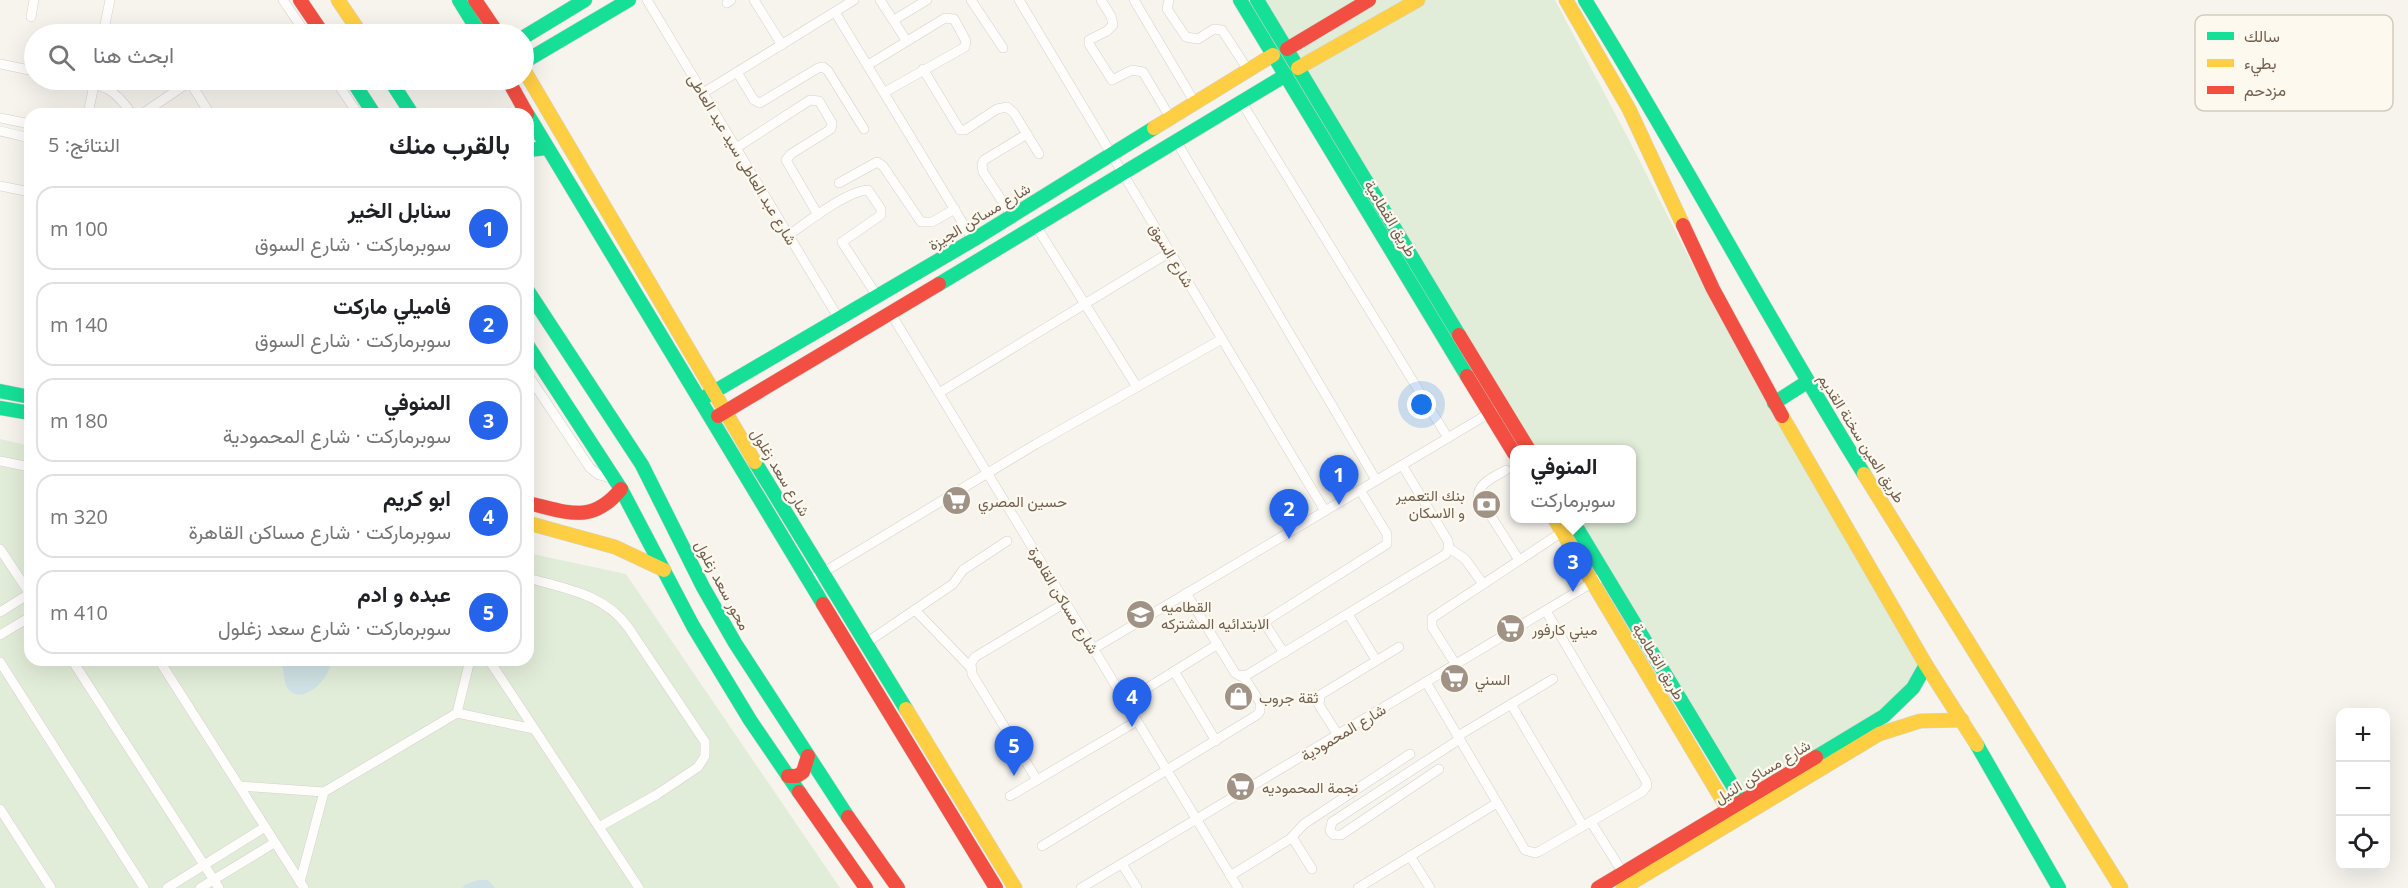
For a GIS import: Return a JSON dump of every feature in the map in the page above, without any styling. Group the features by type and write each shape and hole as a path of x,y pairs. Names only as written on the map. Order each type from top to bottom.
{"street":[{"path":"31,17 34,0"},
{"path":"105,24 110,0"},
{"path":"283,0 299,24"},
{"path":"300,0 316,24"},
{"path":"338,0 354,24"},
{"path":"459,0 474,24"},
{"path":"475,0 491,24"},
{"path":"534,31 585,0"},
{"path":"534,57 629,0"},
{"name":"شارع عبد العاطى سيد عبد العاطى","path":"647,0 839,319"},
{"path":"754,0 782,45"},
{"path":"703,93 853,0"},
{"path":"880,0 906,40"},
{"path":"894,20 927,0"},
{"path":"971,0 1003,48"},
{"name":"شارع السوق","path":"1019,0 1325,511"},
{"path":"1101,0 1111,16 1113,25 1107,31 1090,39 1089,44 1112,80 1132,70 1143,72 1171,119"},
{"path":"1134,0 1196,103"},
{"path":"1169,0 1167,9 1186,37 1198,39 1214,29 1222,30 1248,70"},
{"name":"طريق القطامية","path":"1240,0 1510,445"},
{"name":"طريق القطامية","path":"1257,0 1526,445"},
{"path":"1287,49 1369,0"},
{"path":"1298,68 1418,0"},
{"path":"1566,0 1629,109 1713,289 1774,403 2059,888"},
{"name":"طريق العين سخنة القديم","path":"1585,0 1626,66 1808,382 2121,888"},
{"path":"836,12 973,240"},
{"path":"868,65 945,18 954,19 966,40 966,45 885,92"},
{"name":"شارع مساكن الجيزة","path":"699,401 973,240 1273,55"},
{"path":"0,64 24,69"},
{"path":"736,72 754,100 760,104 818,68 824,67 864,129"},
{"path":"923,69 960,130 965,130 997,109 1007,107 1014,113 1040,154"},
{"path":"711,420 1286,75"},
{"name":"شارع سعد زغلول","path":"534,80 712,392 1015,888"},
{"path":"89,108 92,90"},
{"path":"109,90 115,93 127,108"},
{"path":"151,108 177,90"},
{"path":"197,90 207,108"},
{"path":"342,90 354,108"},
{"path":"358,90 370,108"},
{"path":"396,90 408,108"},
{"path":"513,90 523,108"},
{"path":"736,148 810,100 819,101 832,123 831,129 790,154 786,160 818,215"},
{"path":"1242,103 1448,438"},
{"path":"0,118 24,123"},
{"path":"534,126 996,888"},
{"path":"0,131 24,137"},
{"path":"1012,216 983,172 982,164 984,160 1027,134"},
{"path":"1176,141 1376,480"},
{"path":"534,149 547,148"},
{"path":"839,183 877,162 883,166 921,222 932,222 955,208"},
{"path":"0,186 24,191"},
{"path":"789,235 818,215 863,190 870,190 881,209 881,215 842,242 877,296"},
{"path":"1036,225 1137,387"},
{"path":"939,393 1170,252"},
{"name":"محور سعد زغلول","path":"534,300 642,465 718,615 867,846 898,888"},
{"name":"شارع مساكن القاهرة","path":"890,312 1238,888"},
{"path":"810,580 1036,444 1222,339"},
{"path":"534,355 618,484 721,673 788,776 866,888"},
{"path":"1774,403 1808,382"},
{"path":"534,384 590,468 618,484"},
{"path":"0,391 24,396"},
{"path":"1093,649 1502,405"},
{"path":"0,408 24,412"},
{"path":"0,461 24,466"},
{"path":"1243,676 1443,557 1449,548 1448,542 1402,465"},
{"path":"1506,470 1482,485 1478,496 1519,560"},
{"path":"534,504 582,515 604,508 613,501 618,484"},
{"path":"1284,653 1267,627 1267,620 1387,544 1387,534 1360,490"},
{"path":"582,515 582,536"},
{"name":"طريق القطامية","path":"1556,523 1599,579 1745,807"},
{"name":"طريق القطامية","path":"1573,523 1599,579 1732,815"},
{"path":"534,524 619,547 644,557 664,570"},
{"path":"1456,665 1432,627 1432,618 1562,532"},
{"path":"866,643 953,584 963,570 1007,542"},
{"path":"1449,548 1465,559 1483,584"},
{"path":"0,549 24,585"},
{"name":"شارع المحمودية","path":"1081,888 1599,579"},
{"path":"534,580 587,594 615,611 705,742 705,756 698,767 656,795 599,827"},
{"path":"1042,846 1216,741 1260,711 1260,702 1243,676 1235,673 1186,593"},
{"path":"0,612 24,598"},
{"path":"970,667 975,657 1065,603"},
{"path":"915,610 970,667 1037,780"},
{"path":"1426,682 1522,846 1530,852 1540,851 1642,792 1647,783 1546,611"},
{"path":"1348,614 1377,660"},
{"path":"0,635 24,620"},
{"path":"1149,687 1218,644"},
{"path":"1338,735 1319,705 1320,695 1399,646"},
{"path":"0,662 144,888"},
{"name":"شارع مساكن النيل","path":"1623,888 1884,716 1913,688 1926,665"},
{"path":"76,666 216,884"},
{"path":"163,666 302,885"},
{"path":"457,713 469,666"},
{"path":"493,666 639,888"},
{"path":"1174,671 1216,741"},
{"path":"1439,769 1341,835 1331,833 1329,827 1332,822 1511,704 1553,679"},
{"path":"1511,704 1587,824 1623,873"},
{"path":"240,786 324,792 457,713 534,729"},
{"name":"شارع مساكن النيل","path":"1745,807 1892,728 1934,719 1962,720"},
{"path":"1010,796 1137,721"},
{"path":"1230,876 1292,837 1304,824 1410,754"},
{"path":"788,776 796,776 804,772 808,764 808,756"},
{"path":"1382,789 1389,801"},
{"path":"302,885 324,792"},
{"path":"1358,888 1497,803"},
{"path":"0,809 51,888"},
{"name":"شارع مساكن النيل","path":"1598,888 1732,815"},
{"path":"167,888 265,827"},
{"path":"1292,837 1312,870"},
{"path":"200,888 216,884 274,843"},
{"path":"1410,856 1430,888"},
{"path":"1122,864 1137,888"}],"green space":[{"path":"1264,0 1555,0 1706,291 1924,669 1873,723 1742,802 1575,523 1636,523 1636,445 1530,445"},
{"path":"0,439 24,445 24,666 534,666 534,554 626,574 840,888 0,888"}],"shaded area":[{"path":"282,666 330,666 328,673 319,685 306,693 294,694 285,683"},
{"path":"478,880 488,880 495,888 463,888 464,885"}],"traffic: fast":[{"path":"459,0 474,24"},
{"path":"534,31 585,0"},
{"path":"534,56 629,0"},
{"path":"1240,0 1467,376"},
{"path":"1257,0 1459,335"},
{"path":"1585,0 1864,474"},
{"path":"939,284 1286,75"},
{"path":"358,90 370,108"},
{"path":"396,90 408,108"},
{"path":"534,125 823,604"},
{"path":"705,397 973,240 1154,128"},
{"path":"534,149 547,148"},
{"path":"534,300 642,465 703,587 735,643 848,817"},
{"path":"534,355 621,489 693,626 750,720 799,792"},
{"path":"1774,403 1807,382"},
{"path":"0,391 24,396"},
{"path":"0,408 24,412"},
{"path":"755,462 906,709"},
{"path":"1574,523 1746,808"},
{"path":"1816,757 1884,716 1913,688 1926,665"},
{"path":"1977,745 2059,888"}],"traffic: slow":[{"path":"338,0 354,24"},
{"path":"1298,68 1418,0"},
{"path":"1566,0 1629,109 1683,225"},
{"path":"1154,128 1273,55"},
{"path":"534,87 755,462"},
{"path":"1782,416 1926,665 1977,745"},
{"path":"1864,474 2121,888"},
{"path":"1557,523 1733,818"},
{"path":"534,525 615,547 664,570"},
{"path":"906,709 1015,888"},
{"path":"1623,888 1879,734 1920,721 1962,720"}],"traffic: jam":[{"path":"300,0 316,24"},
{"path":"475,0 491,24"},
{"path":"1287,49 1369,0"},
{"path":"514,90 524,108"},
{"path":"1683,225 1713,289 1782,416"},
{"path":"718,416 939,284"},
{"path":"1459,335 1526,445"},
{"path":"1467,376 1510,446"},
{"path":"534,504 567,512 589,512 600,508 621,489"},
{"path":"823,604 996,888"},
{"path":"788,776 797,776 803,772 808,756"},
{"path":"1598,888 1816,757"},
{"path":"799,792 866,888"},
{"path":"848,817 898,888"}],"place":[{"name":"حسين المصري","path":"957,501"},
{"name":"بنك التعمير و الاسكان","path":"1486,504"},
{"name":"سنابل الخير","path":"1339,505"},
{"name":"فاميلي ماركت","path":"1289,539"},
{"name":"المنوفي","path":"1573,592"},
{"name":"القطاميه الابتدائيه المشتركه","path":"1140,615"},
{"name":"ميني كارفور","path":"1511,629"},
{"name":"السني","path":"1454,679"},
{"name":"ثقة جروب","path":"1238,697"},
{"name":"ابو كريم","path":"1132,727"},
{"name":"عبده و ادم","path":"1014,776"},
{"name":"نجمة المحموديه","path":"1241,787"}]}
